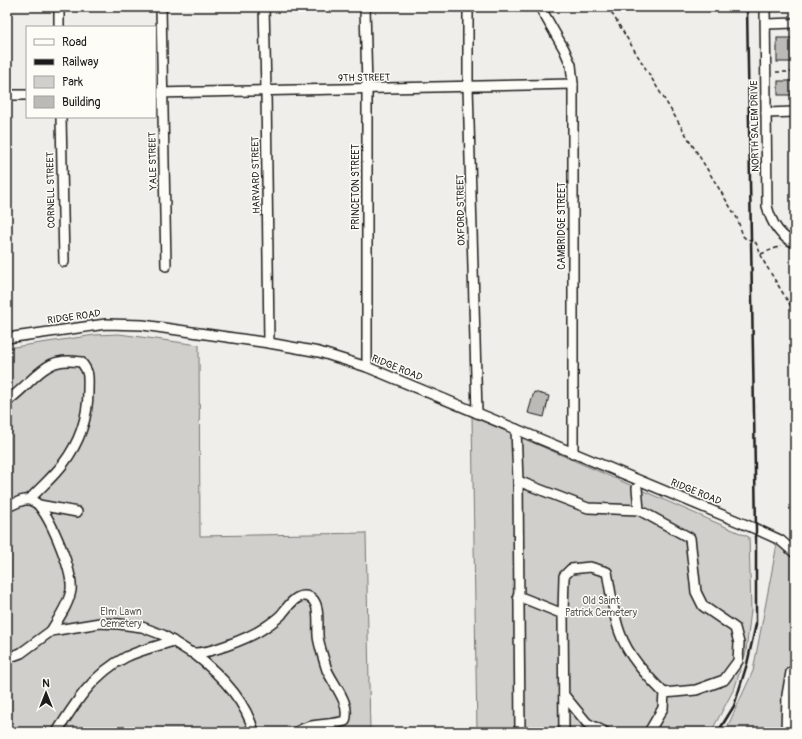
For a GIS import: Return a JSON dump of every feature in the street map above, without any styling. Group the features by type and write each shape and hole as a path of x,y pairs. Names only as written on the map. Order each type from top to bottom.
{"street":[{"path":"58,7 59,26"},
{"name":"YALE STREET","path":"161,7 159,93 166,266"},
{"name":"HARVARD STREET","path":"264,7 269,343"},
{"name":"PRINCETON STREET","path":"365,7 367,89 367,367"},
{"name":"OXFORD STREET","path":"468,7 468,86 477,413"},
{"name":"CAMBRIDGE STREET","path":"540,7 564,49 571,65 573,84 573,454"},
{"name":"NORTH SALEM DRIVE","path":"765,7 767,206 774,224 788,243"},
{"path":"766,24 795,23"},
{"name":"9TH STREET","path":"159,93 573,84"},
{"path":"7,95 26,95"},
{"path":"766,113 795,112"},
{"name":"CORNELL STREET","path":"61,118 64,262"},
{"name":"RIDGE ROAD","path":"7,338 106,324 143,325 269,343 319,352 367,367 756,529 780,540 795,553"},
{"path":"7,401 37,375 58,362 81,362 88,371 88,401 82,430 63,464 29,500"},
{"path":"516,429 518,481 520,732"},
{"path":"518,481 588,508 639,510 690,538 696,592 703,606 735,628 739,643 738,661 724,680 696,690 664,694"},
{"path":"637,488 639,510"},
{"path":"7,507 21,501 29,500 39,505 77,512"},
{"path":"7,658 21,653 51,631 71,590 69,571 50,524 39,505"},
{"path":"564,732 564,576 571,569 590,567 607,572 620,633 631,654 652,682 664,694 663,708 649,732"},
{"path":"193,653 207,652 228,645 263,629 281,615 290,604 301,597 305,596 312,598 316,602 318,636 322,656 345,705 347,715 345,721 313,726 297,732"},
{"path":"518,596 563,614"},
{"path":"51,631 100,623 142,627 163,635 193,653 219,676 245,709 254,732"},
{"path":"57,732 83,692 95,679 109,668 126,657 173,641"},
{"path":"786,732 787,695 791,672 795,672"},
{"path":"564,695 586,723 605,732"}],"path":[{"path":"608,7 737,218 743,236 746,239 756,243 764,262 795,313"},
{"path":"776,72 795,72"},
{"path":"761,254 788,243"}],"green space":[{"name":"Elm Lawn Cemetery","path":"119,334 199,345 200,536 366,533 370,732 7,732 7,348 95,335"},
{"name":"Old Saint Patrick Cemetery","path":"472,416 749,537 751,610 746,652 735,687 711,732 477,732"},
{"path":"777,544 795,561 795,732 725,732 753,671"}],"building":[{"path":"777,38 795,38 795,62 777,62"},
{"path":"778,81 795,81 795,95 778,95"},
{"path":"534,392 549,396 544,417 528,413"}],"railway":[{"path":"718,732 734,706 747,664 756,624 756,529 747,7"}]}
